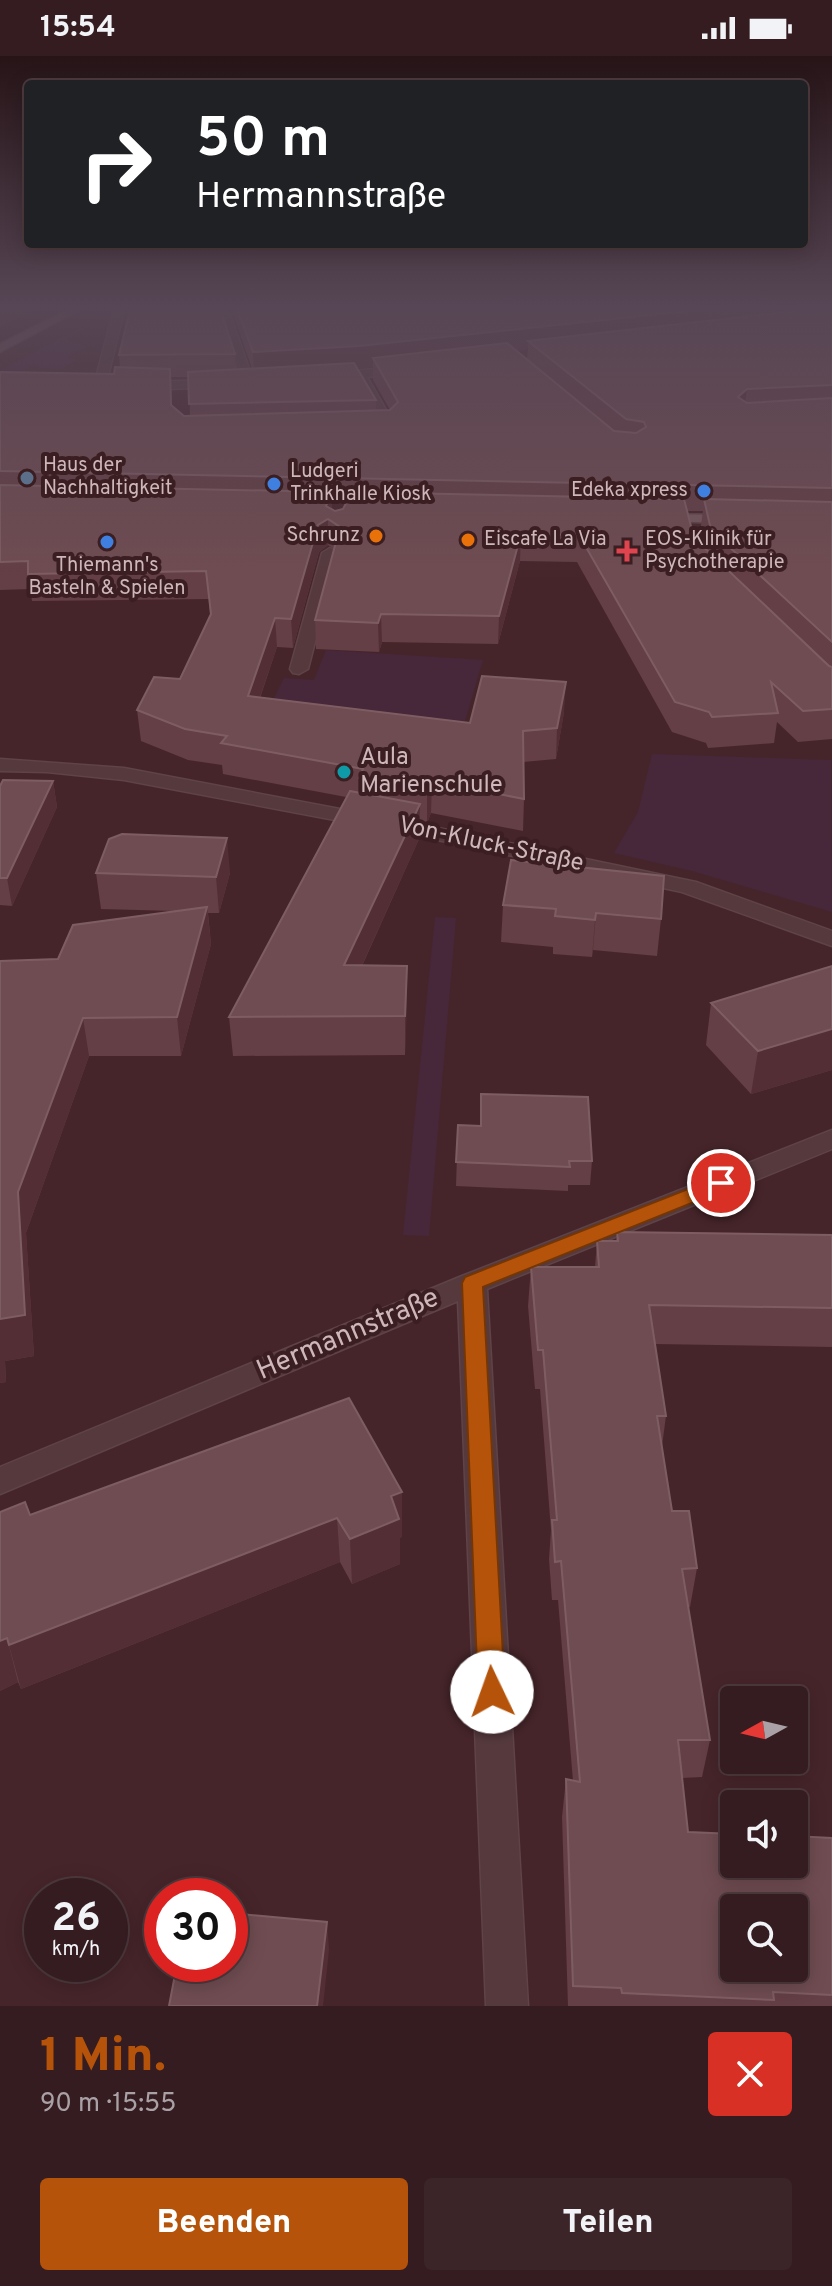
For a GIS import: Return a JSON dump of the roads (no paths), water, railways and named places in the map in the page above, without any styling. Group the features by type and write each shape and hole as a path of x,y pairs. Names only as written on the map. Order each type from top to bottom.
{"main road":[{"path":"650,518 690,524 747,520"}],"street":[{"path":"361,428 390,427 373,397"},
{"path":"299,669 330,553"},
{"name":"Von-Kluck-Straße","path":"0,765 47,766 124,774 572,862 688,887 832,939"},
{"name":"Hermannstraße","path":"0,1481 472,1283 832,1139"},
{"path":"472,1283 507,2006"}],"place":[{"name":"Haus der Nachhaltigkeit","path":"27,478"},
{"name":"Ludgeri Trinkhalle Kiosk","path":"274,484"},
{"name":"Edeka xpress","path":"704,491"},
{"name":"Schrunz","path":"376,536"},
{"name":"Eiscafe La Via","path":"468,540"},
{"name":"Thiemann's Basteln & Spielen","path":"107,542"},
{"name":"EOS-Klinik für Psychotherapie","path":"627,551"},
{"name":"Aula Marienschule","path":"344,772"}]}
